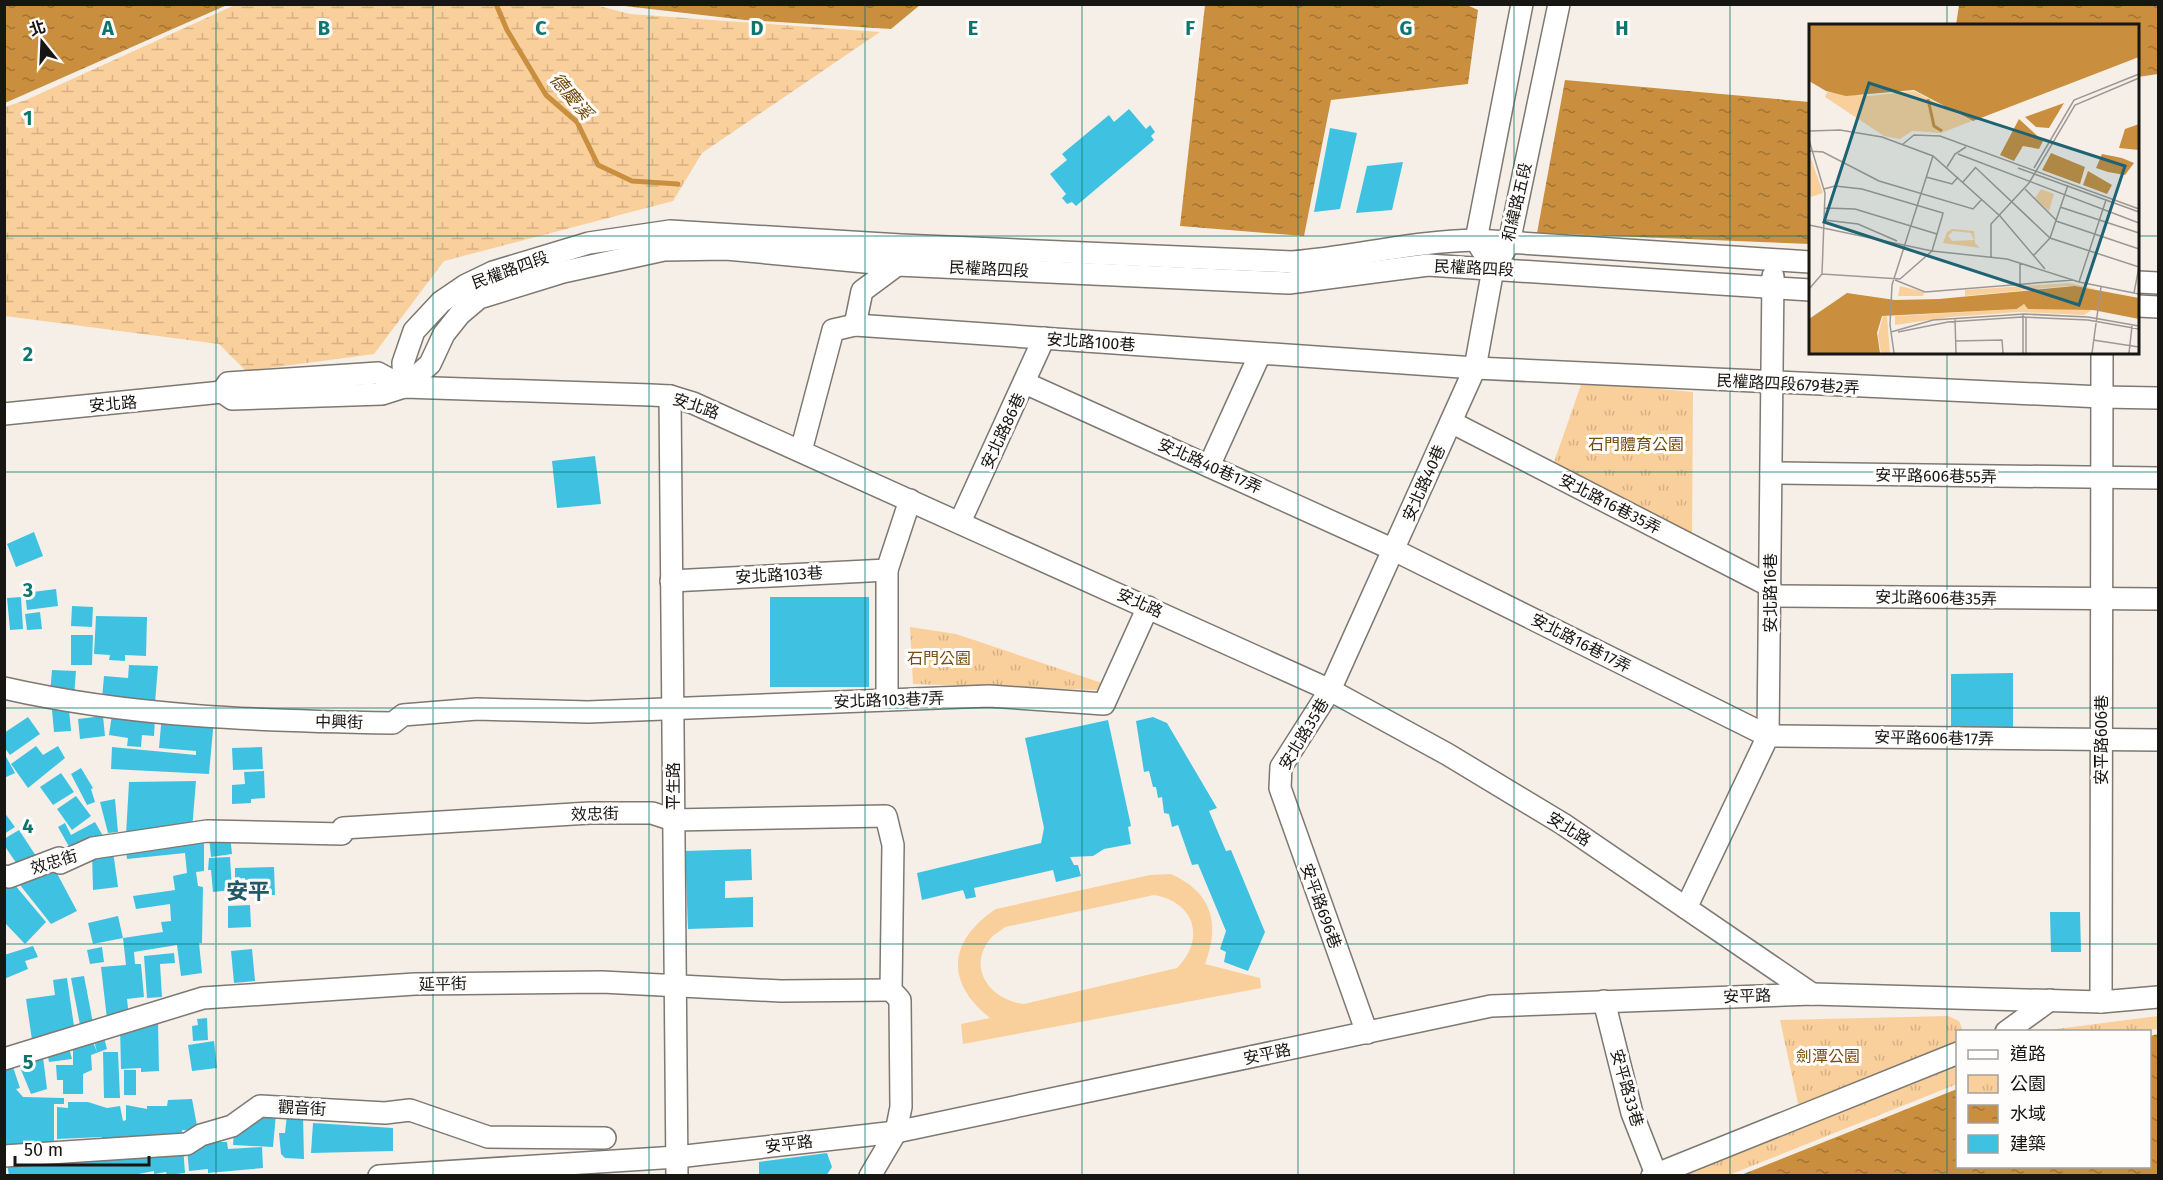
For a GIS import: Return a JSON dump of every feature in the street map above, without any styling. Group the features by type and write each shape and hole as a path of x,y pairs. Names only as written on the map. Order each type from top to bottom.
{"street":[{"name":"和緯路五段","path":"1522,4 1476,240 1493,269 1509,243 1559,4"},
{"name":"民權路四段","path":"404,387 403,363 414,331 441,302 466,285 493,272 589,243 669,231 899,255 1289,283 1428,265 1809,290"},
{"name":"民權路四段","path":"404,387 430,364 444,334 460,314 479,298 563,272 664,250 706,248 899,255 1292,262 1325,260 1423,243 1476,240 1809,262"},
{"path":"855,325 862,291 899,255"},
{"name":"安北路16巷","path":"1686,908 1768,736 1774,260"},
{"name":"安北路40巷","path":"1330,690 1475,368 1493,269"},
{"path":"2139,282 2158,283"},
{"path":"2139,306 2158,307"},
{"name":"安北路100巷","path":"801,451 832,330 855,325 1475,368"},
{"name":"安北路86巷","path":"960,522 1044,338"},
{"path":"1209,466 1260,354"},
{"name":"安平路606巷","path":"2101,1002 2102,354"},
{"name":"民權路四段679巷2弄","path":"1475,368 1772,383 2158,398"},
{"name":"安北路","path":"4,414 222,392 228,383 378,373 404,387 670,396 715,411 1330,690 1522,799 1812,994"},
{"name":"安北路40巷17弄","path":"1025,383 1394,550"},
{"name":"平生路","path":"670,396 677,1166"},
{"name":"安北路16巷35弄","path":"1451,422 1770,591"},
{"name":"安平路606巷55弄","path":"1771,473 2158,478"},
{"path":"887,700 886,570 910,500"},
{"name":"安北路16巷17弄","path":"1394,550 1768,736"},
{"name":"安北路103巷","path":"670,581 886,570"},
{"name":"安北路606巷35弄","path":"1770,591 2158,600"},
{"name":"安北路103巷7弄","path":"673,708 989,696 1104,704 1148,607"},
{"name":"中興街","path":"4,688 50,698 183,714 318,722 393,723 404,715 477,709 588,712 673,708"},
{"name":"安北路35巷","path":"1279,778 1281,767 1330,690"},
{"name":"安平路606巷17弄","path":"1768,736 2158,740"},
{"name":"安平路696巷","path":"1279,778 1280,788 1367,1033"},
{"name":"效忠街","path":"4,876 9,877 59,858 60,863 93,848 207,831 342,834 343,828 590,813 652,813 673,820 886,816 893,845 891,990 900,999 901,1107 896,1132"},
{"name":"延平街","path":"4,1059 203,998 415,984 602,982 781,991 891,990"},
{"name":"安平路","path":"379,1176 677,1166 896,1132 1491,1006 1812,994 2101,1002 2158,997"},
{"path":"2009,1030 2050,1000"},
{"name":"安平路33巷","path":"1604,1001 1632,1113 1654,1175"},
{"path":"1654,1175 1956,1054"},
{"name":"觀音街","path":"4,1156 187,1144 201,1135 232,1126 260,1106 385,1113 410,1110 488,1137 605,1138"},
{"path":"870,1176 896,1132"}],"green space":[{"path":"235,5 595,5 630,14 880,32 702,153 673,201 444,261 374,354 246,371 219,344 5,316 5,107 26,100"},
{"name":"石門體育公園","path":"1582,382 1693,392 1692,537 1553,465"},
{"name":"石門公園","path":"910,627 956,634 1105,684 1098,690 913,684"},
{"path":"1171,874 1196,890 1204,900 1212,923 1210,949 1205,964 1260,978 1261,988 963,1044 961,1024 990,1018 975,1004 959,976 958,962 961,948 980,921 996,909 1150,875","holes":["1154,895 1179,905 1192,923 1191,945 1186,957 1177,968 1024,1004 1002,997 986,982 981,962 983,951 992,937 1005,927"]},
{"name":"劍潭公園","path":"1948,1016 1959,1021 1963,1030 1956,1030 1956,1043 1799,1108 1780,1020"},
{"path":"2158,1016 2158,1029 2049,1030"},
{"path":"1956,1062 1956,1084 1729,1175 1675,1176"}],"water":[{"path":"5,4 227,5 5,103"},
{"path":"616,5 920,5 891,29 745,20"},
{"path":"1205,5 1467,5 1478,10 1468,84 1331,100 1304,236 1180,226"},
{"path":"1959,5 2158,5 2158,74 2139,77 2139,24 1956,24"},
{"path":"1565,80 1809,102 1809,244 1537,233"},
{"path":"2158,1034 2158,1175 1741,1175 1956,1089 1956,1168 2151,1168 2151,1036"}],"building":[{"path":"1129,109 1146,129 1150,125 1155,132 1151,136 1154,140 1076,206 1072,202 1067,204 1062,198 1066,194 1050,174 1067,160 1062,154 1109,115 1114,122"},
{"path":"1330,128 1357,133 1340,209 1314,212"},
{"path":"1403,162 1392,210 1356,213 1367,166"},
{"path":"595,456 601,504 557,508 552,461"},
{"path":"34,532 43,556 16,567 7,544"},
{"path":"56,589 58,606 27,610 25,593"},
{"path":"21,597 23,629 10,630 7,598"},
{"path":"770,597 869,597 869,687 770,687"},
{"path":"72,606 93,607 92,627 71,626"},
{"path":"40,612 42,629 27,630 25,614"},
{"path":"96,616 147,617 146,656 125,655 125,661 109,660 110,655 94,654"},
{"path":"71,635 93,635 92,665 71,665"},
{"path":"129,665 158,666 155,703 102,699 104,676 128,678"},
{"path":"52,670 76,671 74,696 50,694"},
{"path":"2013,673 2013,727 1951,727 1951,674"},
{"path":"69,709 71,731 54,732 52,710"},
{"path":"112,714 155,719 154,736 142,735 141,747 127,746 128,738 109,735"},
{"path":"162,714 214,719 209,774 111,769 112,747 196,755 196,751 159,748"},
{"path":"103,716 105,736 80,739 78,719"},
{"path":"28,717 40,734 10,755 4,747 4,733"},
{"path":"1153,717 1167,723 1217,808 1209,811 1226,851 1231,850 1265,932 1248,971 1224,962 1226,952 1220,949 1226,931 1198,864 1192,865 1178,825 1172,827 1169,814 1164,813 1162,797 1158,798 1156,787 1153,787 1149,771 1144,772 1136,721"},
{"path":"1108,720 1131,826 1128,827 1131,844 1104,849 1093,856 1070,857 1074,865 1078,865 1081,876 1056,882 1053,870 974,888 976,897 966,899 963,890 922,900 917,873 1041,843 1044,828 1025,738"},
{"path":"36,746 43,755 58,746 65,758 28,788 11,764"},
{"path":"262,747 263,769 233,770 232,748"},
{"path":"4,753 15,773 4,778"},
{"path":"81,768 93,788 91,789 95,802 87,805 71,774"},
{"path":"264,771 265,798 251,799 251,803 232,804 232,785 245,784 244,772"},
{"path":"61,773 74,792 53,805 40,787"},
{"path":"196,781 192,830 126,835 129,782"},
{"path":"76,796 91,816 72,830 57,809"},
{"path":"115,799 118,832 108,833 100,802"},
{"path":"4,812 15,827 4,834"},
{"path":"95,822 103,836 72,852 58,827 65,823 71,835"},
{"path":"19,830 38,859 21,870 4,845 4,839"},
{"path":"230,835 232,854 211,857 209,837"},
{"path":"204,839 204,871 196,872 198,886 203,887 202,943 199,943 202,973 181,976 177,945 134,952 135,964 141,964 144,997 127,999 129,1017 107,1019 101,967 126,965 123,938 163,932 161,922 171,921 170,904 136,909 133,896 175,890 173,876 187,873 185,853 127,859 125,845"},
{"path":"751,849 752,880 725,881 725,898 753,897 753,927 688,929 685,851"},
{"path":"113,851 118,887 93,890 92,853"},
{"path":"230,857 232,890 213,892 211,870 208,870 209,858"},
{"path":"52,864 77,911 51,924 16,880"},
{"path":"274,867 275,895 245,895 245,878 235,879 235,868"},
{"path":"9,878 46,922 25,944 5,923 5,881"},
{"path":"250,905 251,927 228,928 228,906"},
{"path":"2050,912 2080,912 2081,952 2051,952"},
{"path":"118,916 123,938 93,944 88,923"},
{"path":"33,946 38,957 25,961 28,969 4,979 4,955"},
{"path":"102,947 104,962 90,964 87,950"},
{"path":"252,949 255,981 234,983 231,951"},
{"path":"174,953 175,963 160,964 162,997 147,998 144,956"},
{"path":"84,976 93,1023 80,1025 71,978"},
{"path":"67,978 75,1033 32,1040 26,999 55,995 53,980"},
{"path":"207,1018 208,1040 193,1041 192,1026 198,1025 197,1019"},
{"path":"158,1021 159,1071 141,1072 141,1068 121,1069 120,1027"},
{"path":"102,1030 107,1049 91,1055 92,1070 83,1074 83,1094 63,1094 63,1080 57,1080 56,1065 73,1065 73,1049 91,1037 97,1052 92,1033"},
{"path":"214,1041 217,1068 192,1071 188,1045"},
{"path":"46,1046 69,1048 72,1059 49,1062"},
{"path":"103,1052 118,1052 120,1098 104,1098"},
{"path":"43,1057 47,1089 31,1094 19,1065"},
{"path":"11,1061 20,1088 16,1089 23,1097 64,1098 64,1104 54,1104 54,1148 4,1147 4,1063"},
{"path":"124,1070 136,1070 136,1095 124,1095"},
{"path":"192,1099 198,1131 182,1130 183,1136 149,1135 149,1138 102,1145 102,1137 57,1139 57,1107 68,1108 68,1102 88,1102 107,1108 120,1106 123,1121 126,1120 126,1105 147,1109 147,1106 167,1106 168,1100"},
{"path":"258,1112 276,1114 273,1147 233,1145 234,1130 244,1120 258,1120"},
{"path":"287,1115 303,1115 304,1159 285,1158 281,1154 279,1133 285,1133"},
{"path":"313,1123 393,1128 393,1151 311,1153"},
{"path":"206,1142 227,1142 228,1149 262,1147 263,1168 208,1173 208,1169 189,1171 187,1148 206,1146"},
{"path":"183,1146 185,1173 167,1175 166,1172 154,1174 154,1171 128,1176 9,1176 6,1157"},
{"path":"827,1153 832,1167 826,1176 759,1176 759,1162"}],"waterway":[{"name":"德慶溪","path":"496,4 507,30 546,95 577,122 598,165 632,181 678,184"}],"district":[{"name":"安平","path":"248,891"}]}
